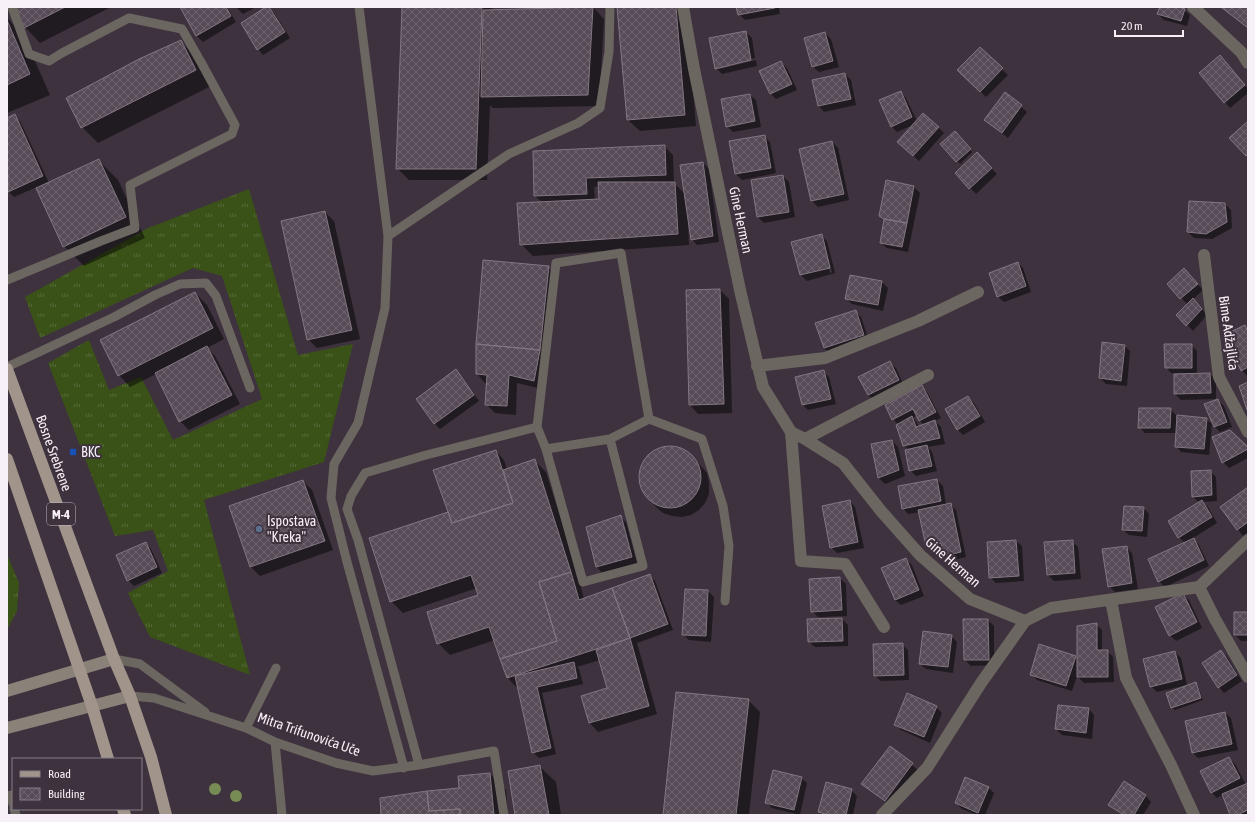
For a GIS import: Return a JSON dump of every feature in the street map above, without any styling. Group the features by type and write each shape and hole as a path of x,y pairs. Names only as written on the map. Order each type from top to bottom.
{"main road":[{"name":"Bosne Srebrene","path":"7,368 114,660"},
{"name":"M-4","path":"7,459 78,670 92,706 108,758"},
{"path":"7,691 114,660"},
{"name":"M-4","path":"114,660 130,696 151,757 166,815"},
{"path":"7,728 130,696"}],"street":[{"name":"Gine Herman","path":"683,7 694,69 757,366 763,387 791,432 801,561 845,564 884,627"},
{"path":"1193,7 1241,52 1248,63"},
{"name":"Bime Adžajlića","path":"1204,255 1219,377 1248,432"},
{"path":"757,366 825,358 918,321 978,292"},
{"path":"805,439 928,375"},
{"name":"Gine Herman","path":"791,432 843,463 881,511 920,555 970,599 1025,621"},
{"path":"882,815 926,768 981,682 1025,621 1051,608 1199,587 1248,540"},
{"path":"1199,587 1215,619 1248,677"},
{"path":"1111,600 1126,678 1171,765 1194,815"}],"lane":[{"path":"7,280 135,228 130,185 232,134 235,125 182,29 129,18 49,61 29,54 12,7"},
{"path":"359,7 388,236 385,308 358,423 334,464 331,498 347,562 404,768"},
{"path":"388,236 509,154 578,123 600,108 609,52 610,7"},
{"path":"610,439 643,566 583,582 546,449 537,427 556,263 621,253 649,418"},
{"path":"7,368 114,317 155,294 180,284 206,283 216,296 250,388"},
{"path":"546,449 610,439 649,418 702,439 723,506 729,546 725,601"},
{"path":"419,766 358,540 347,508 350,496 365,473 426,455 537,427"},
{"path":"114,660 140,664 211,716"},
{"path":"246,728 276,668"},
{"name":"Mitra Trifunovića Uče","path":"130,696 154,698 246,728 275,742 336,762 373,771 419,766 494,751 504,815"},
{"path":"275,742 282,815"}],"green space":[{"path":"249,189 298,355 353,344 324,462 204,500 250,675 150,637 128,593 168,571 153,530 115,536 48,363 89,340 109,390 141,377 173,440 262,399 222,276 193,268 40,338 25,297 148,228"},
{"path":"7,554 19,583 17,611 7,630"}],"building":[{"path":"13,7 65,7 24,28"},
{"path":"180,7 226,7 231,16 196,36"},
{"path":"266,7 269,7 285,32 257,50 241,23"},
{"path":"402,7 482,7 476,169 396,169"},
{"path":"593,7 588,95 481,97 483,10"},
{"path":"617,7 676,7 685,115 627,120"},
{"path":"736,7 775,7 775,8 738,15"},
{"path":"1160,7 1179,7 1185,9 1181,21 1157,14"},
{"path":"1221,7 1248,7 1248,28"},
{"path":"7,20 30,74 7,85"},
{"path":"746,31 751,60 715,69 709,38"},
{"path":"825,32 833,61 812,67 804,38"},
{"path":"181,40 196,70 81,128 66,98 139,59"},
{"path":"980,47 1003,68 980,92 957,70"},
{"path":"1220,55 1245,85 1224,103 1199,73"},
{"path":"781,61 792,84 770,94 759,71"},
{"path":"845,73 851,99 818,106 812,80"},
{"path":"901,91 912,117 891,127 879,100"},
{"path":"1005,92 1022,105 1002,133 984,120"},
{"path":"750,94 755,121 726,127 721,99"},
{"path":"923,113 939,127 913,156 897,142"},
{"path":"15,114 43,176 8,192 7,118"},
{"path":"1248,121 1248,154 1246,156 1229,138"},
{"path":"955,131 971,149 956,162 940,144"},
{"path":"765,135 771,168 735,174 729,141"},
{"path":"832,141 844,194 811,201 799,149"},
{"path":"665,145 666,175 586,178 587,194 534,196 533,151"},
{"path":"977,152 992,168 969,189 955,173"},
{"path":"99,159 126,217 63,247 36,188"},
{"path":"703,162 713,236 691,240 680,165"},
{"path":"783,175 789,212 757,217 751,180"},
{"path":"886,180 914,186 907,223 884,219 879,216"},
{"path":"598,182 675,182 678,234 520,245 517,203 599,199"},
{"path":"1189,201 1225,203 1227,222 1206,234 1187,232"},
{"path":"325,211 352,330 307,340 281,221"},
{"path":"884,219 907,223 902,247 880,243"},
{"path":"822,234 830,268 800,275 791,242"},
{"path":"483,260 549,266 540,350 476,344"},
{"path":"1018,262 1026,286 997,297 989,273"},
{"path":"1184,268 1198,284 1180,299 1167,284"},
{"path":"850,275 882,281 878,305 845,299"},
{"path":"720,289 724,404 689,405 686,290"},
{"path":"195,292 213,328 118,376 100,340"},
{"path":"1193,298 1202,309 1186,326 1176,315"},
{"path":"856,310 864,335 824,348 815,323"},
{"path":"1245,325 1248,332 1248,367 1241,371 1224,335"},
{"path":"1102,342 1125,345 1121,381 1099,378"},
{"path":"476,344 540,350 534,381 509,375 507,406 485,405 487,375 476,374"},
{"path":"1164,344 1192,344 1192,368 1165,368"},
{"path":"207,346 232,395 179,422 155,373"},
{"path":"890,361 899,380 868,395 858,377"},
{"path":"456,369 474,395 434,424 416,399"},
{"path":"824,370 831,399 802,405 795,377"},
{"path":"1210,373 1211,393 1174,394 1174,374"},
{"path":"1248,382 1248,410 1247,410 1239,386"},
{"path":"922,385 936,412 919,421 913,409 892,420 885,405"},
{"path":"968,396 980,416 957,430 945,409"},
{"path":"1218,399 1227,422 1214,427 1204,404"},
{"path":"1139,408 1171,408 1170,428 1138,428"},
{"path":"1177,415 1207,418 1204,449 1175,447"},
{"path":"912,416 916,427 935,420 940,438 903,446 896,425"},
{"path":"1230,430 1248,447 1248,449 1222,463 1212,437"},
{"path":"892,440 899,470 878,478 871,444"},
{"path":"927,445 932,466 909,471 905,450"},
{"path":"664,446 676,446 692,455 699,465 701,477 699,489 692,499 676,508 664,508 653,503 644,494 639,483 639,471 644,460 653,451"},
{"path":"496,450 513,503 452,523 433,470"},
{"path":"535,459 571,572 539,582 557,641 500,659 489,627 437,644 427,612 478,595 471,575 390,602 369,538 448,512 452,523 513,503 503,470"},
{"path":"1211,470 1212,495 1192,497 1191,471"},
{"path":"937,479 941,501 902,509 898,486"},
{"path":"303,480 325,541 250,567 229,506"},
{"path":"1248,487 1248,522 1237,530 1220,507"},
{"path":"850,500 858,542 830,548 822,506"},
{"path":"1202,500 1212,517 1178,538 1168,521"},
{"path":"951,503 961,552 943,556 941,543 926,546 918,510"},
{"path":"1124,506 1144,507 1142,531 1122,530"},
{"path":"621,515 632,557 596,567 586,527"},
{"path":"1194,538 1204,560 1158,582 1148,559"},
{"path":"1016,540 1019,576 989,578 987,542"},
{"path":"1073,540 1075,573 1047,575 1044,542"},
{"path":"146,542 157,567 127,581 116,555"},
{"path":"1127,546 1132,583 1108,587 1102,549"},
{"path":"906,558 919,590 895,600 881,568"},
{"path":"571,572 579,600 612,588 630,638 507,678 500,659 557,641 539,582"},
{"path":"650,574 668,624 630,638 612,588"},
{"path":"840,577 842,610 811,612 809,579"},
{"path":"685,589 708,590 706,636 682,635"},
{"path":"1183,593 1197,622 1169,636 1155,607"},
{"path":"1234,612 1248,612 1248,635 1234,635"},
{"path":"842,618 843,641 808,642 807,619"},
{"path":"963,619 988,619 989,660 964,660"},
{"path":"1097,623 1097,650 1108,650 1108,677 1077,677 1077,626"},
{"path":"923,631 952,635 948,667 919,664"},
{"path":"630,638 649,706 589,723 581,696 607,688 596,650"},
{"path":"903,643 904,675 874,676 873,644"},
{"path":"1039,644 1076,656 1066,686 1030,675"},
{"path":"1221,650 1237,675 1218,688 1202,663"},
{"path":"1175,651 1182,679 1150,687 1143,659"},
{"path":"574,662 577,678 537,687 551,748 532,753 515,676"},
{"path":"1196,682 1201,698 1171,708 1166,693"},
{"path":"676,692 749,699 736,815 663,815"},
{"path":"907,693 937,706 924,737 894,725"},
{"path":"1058,705 1089,708 1086,733 1055,729"},
{"path":"1225,712 1232,744 1192,753 1185,721"},
{"path":"890,746 913,763 885,801 861,784"},
{"path":"1229,757 1240,778 1211,793 1200,771"},
{"path":"540,765 549,815 515,815 508,771"},
{"path":"773,770 802,777 794,810 765,803"},
{"path":"490,773 494,815 460,815 460,809 429,811 427,791 459,788 458,776"},
{"path":"965,777 989,787 978,813 955,803"},
{"path":"1124,781 1146,795 1134,815 1124,815 1108,805"},
{"path":"826,782 852,789 846,815 829,815 818,812"},
{"path":"1248,783 1248,810 1237,815 1230,815 1222,794"},
{"path":"427,791 429,811 460,809 460,815 381,815 380,798"}],"place":[{"name":"BKC","path":"73,452"},
{"name":"Ispostava \"Kreka\"","path":"259,529"}]}
